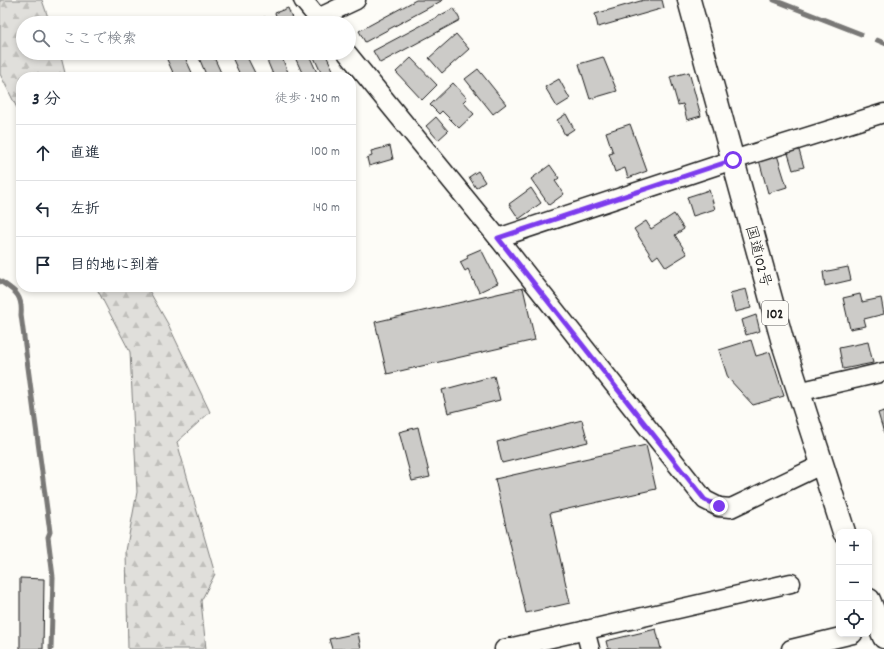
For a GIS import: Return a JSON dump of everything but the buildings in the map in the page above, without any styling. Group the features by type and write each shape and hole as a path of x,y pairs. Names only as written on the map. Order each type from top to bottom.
{"highway":[{"name":"国道102号","path":"689,0 798,392 843,529"},
{"path":"869,601 879,630"}],"street":[{"path":"303,0 316,16"},
{"path":"329,16 356,0"},
{"path":"353,60 498,238 705,500 719,506 731,508 821,465"},
{"path":"498,238 733,160 884,113"},
{"path":"798,392 884,372"},
{"path":"504,649 791,583"},
{"path":"585,630 590,649"},
{"path":"791,649 841,637"}],"green space":[{"path":"0,0 42,0 48,16 16,16 16,60 62,60 65,72 16,72 16,106 0,74"},
{"path":"99,292 150,292 168,324 210,412 177,442 215,574 201,601 206,649 128,649 126,551 137,492 130,352"}],"waterway":[{"path":"774,0 861,34"},
{"path":"877,40 884,43"},
{"path":"0,281 17,294 21,303 21,315 50,532 48,537 53,577 51,649"}],"route":[{"path":"719,506 705,500 498,238 733,160"}]}
